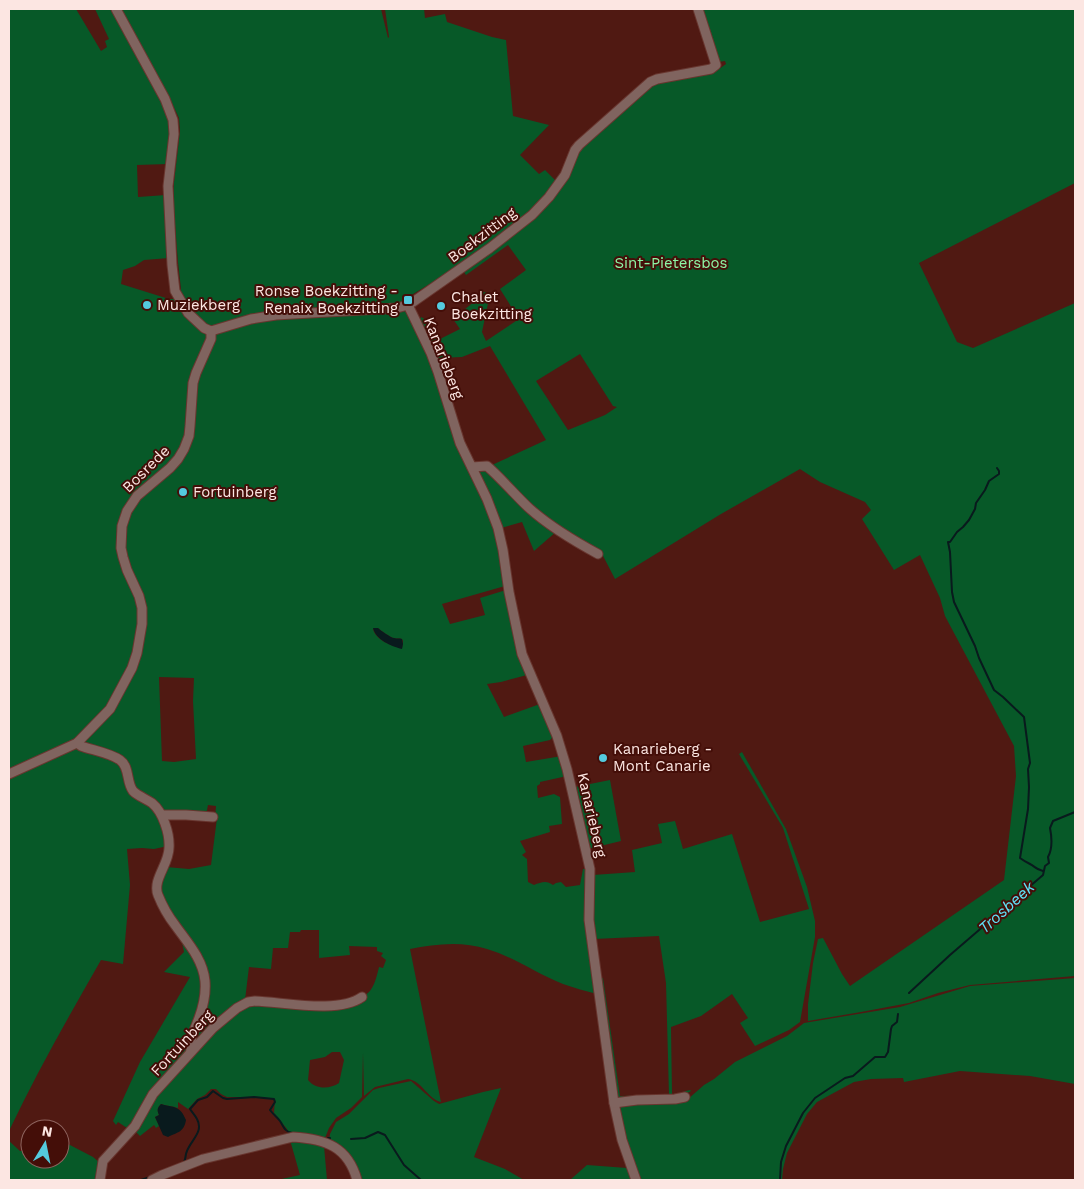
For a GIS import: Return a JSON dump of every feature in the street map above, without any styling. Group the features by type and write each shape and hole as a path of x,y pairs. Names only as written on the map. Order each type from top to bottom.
{"street":[{"path":"116,9 165,99 173,120 174,134 168,186 175,291 188,314 204,328 211,331"},
{"name":"Boekzitting","path":"211,331 262,316 397,308 408,305 452,275 532,215 549,197 565,175 575,150 650,82 711,69 716,65 698,9"},
{"name":"Kanarieberg","path":"408,305 436,366 460,443 487,498 498,528 522,654 560,746 569,775 590,872 589,920 614,1103 622,1140 636,1180"},
{"name":"Bosrede","path":"9,774 77,743 114,704 134,664 142,624 142,608 123,558 121,536 124,517 136,496 170,468 184,449 189,436 193,384 211,339 211,331"},
{"path":"472,467 487,466 530,509 577,543 598,554"},
{"path":"77,743 122,761 134,792 151,802 162,815 169,850 157,883 158,893 171,919 203,969 205,980 203,1003 190,1044 191,1051"},
{"path":"162,815 213,817"},
{"name":"Fortuinberg","path":"100,1180 103,1161 135,1126 153,1094 191,1051 237,1008 248,1002 264,1001 334,1006 362,997"},
{"path":"614,1103 637,1100 675,1100 685,1097"},
{"path":"152,1180 208,1157 293,1137 324,1142 338,1149 351,1163 357,1180"}],"green space":[{"name":"Sint-Pietersbos","path":"9,9 76,9 101,51 107,47 105,41 109,39 95,9 381,9 388,38 385,9 424,9 425,18 445,14 447,22 506,40 513,116 549,125 520,155 539,174 545,170 557,182 565,172 570,173 574,160 582,146 650,84 659,80 719,69 726,64 725,61 718,62 712,51 699,9 1075,9 1075,183 919,263 957,342 973,348 1075,303 1075,976 970,985 909,1003 808,1021 813,963 818,939 823,938 850,986 1004,880 1016,776 1014,746 945,616 940,598 920,555 894,570 862,519 871,510 865,502 820,482 800,469 721,514 615,579 601,552 540,513 524,499 492,465 546,440 490,346 462,357 438,358 433,354 419,321 421,317 424,319 440,339 460,329 453,319 475,301 481,291 490,294 482,332 486,341 519,319 500,289 526,270 508,245 466,275 460,266 403,300 434,371 457,441 482,495 503,550 505,586 442,604 450,624 485,615 480,598 506,590 522,665 527,675 487,684 504,717 540,704 554,736 550,740 523,746 526,762 562,756 567,776 540,782 537,786 538,798 554,794 560,797 562,824 549,826 550,832 520,841 526,852 522,855 527,859 528,882 534,885 548,882 553,885 561,882 566,887 580,885 583,869 587,869 587,908 597,994 563,984 507,956 478,946 448,944 410,949 441,1102 432,1097 413,1080 408,1079 375,1087 364,1096 363,1053 362,1097 351,1108 336,1118 323,1140 304,1136 289,1136 287,1129 274,1113 275,1099 227,1097 216,1089 211,1089 197,1099 188,1109 178,1102 178,1108 161,1104 158,1110 159,1115 155,1117 159,1126 156,1128 154,1125 140,1136 132,1128 130,1130 118,1122 116,1125 113,1121 140,1062 190,977 164,972 184,952 181,937 201,969 204,986 199,1014 191,1036 193,1036 201,1017 207,991 205,971 200,958 164,905 159,891 160,883 166,867 189,869 211,865 217,818 215,818 216,806 208,805 206,815 163,814 153,803 136,790 133,792 154,808 162,820 168,846 154,849 127,849 130,885 123,964 101,960 65,1023 9,1131","holes":["123,12 179,118 180,131 173,200 181,289 174,299 121,284 123,270 135,266 144,260 169,258 166,195 138,197 137,165 168,164 171,124 167,110 116,16","580,354 613,406 617,407 605,415 568,430 536,381","378,628 393,638 402,639 402,648 384,642 373,629","159,677 194,678 193,701 196,759 174,762 162,761","319,930 319,958 350,955 349,946 377,947 377,951 383,953 381,956 386,960 383,968 379,967 374,984 364,996 363,1002 362,999 334,1007 253,1002 241,1007 228,1015 215,1027 191,1054 162,1092 160,1091 187,1055 222,1017 245,1000 249,967 271,969 273,948 288,948 290,932","332,1052 340,1052 344,1060 339,1083 323,1088 311,1083 308,1080 310,1060 325,1057"]},
{"path":"486,468 557,531 534,551 522,522 501,528 479,472"},
{"path":"742,752 786,829 807,887 815,921 815,937 800,1022 789,1030 755,1046 740,1023 748,1018 732,994 701,1016 671,1027 672,1094 691,1091 686,1094 669,1095 666,983 659,936 594,939 592,921 593,875 635,872 632,850 662,843 658,824 675,821 683,849 732,834 760,922 809,909 783,828 739,754"},
{"path":"610,780 621,841 588,849 575,787"},
{"path":"603,978 620,1096 669,1095 618,1098 600,979"},
{"path":"1075,978 1075,1084 1030,1076 960,1071 904,1082 903,1078 871,1079 854,1082 817,1102 807,1114 787,1153 782,1180 639,1180 630,1158 619,1109 621,1105 688,1099 735,1062 787,1036 804,1023 900,1007 970,986"},
{"path":"411,1081 439,1104 501,1088 474,1157 505,1169 524,1180 359,1180 353,1161 342,1146 329,1141 336,1122 349,1114 373,1090"},
{"path":"290,1140 310,1140 324,1144 337,1151 349,1164 356,1180 353,1180 347,1162 324,1146 327,1180 277,1180 300,1175"},
{"path":"9,1141 20,1151 20,1169 70,1169 70,1145 93,1157 101,1164 98,1180 9,1180"},
{"path":"587,1165 627,1168 633,1180 570,1180"}],"shaded area":[{"path":"373,628 378,628 393,638 402,639 402,649 381,639"},
{"path":"161,1104 179,1109 186,1120 178,1133 168,1137 163,1135 155,1117 159,1115 158,1109"}],"waterway":[{"path":"997,468 999,474 989,481 976,503 969,520 948,542 952,592 954,602 994,690 1024,717 1030,763 1028,769 1028,809 1020,858 1043,871"},
{"name":"Trosbeek","path":"909,993 1043,875 1045,866 1049,863 1048,857 1052,843 1050,828 1053,821 1075,812"},
{"name":"Trosbeek","path":"780,1180 781,1162 786,1146 803,1113 815,1098 845,1078 853,1076 875,1057 885,1057 888,1052 891,1029 897,1022 898,1014"},
{"path":"184,1162 187,1151 199,1128 197,1119 190,1109 198,1100 207,1097 213,1091 227,1099 254,1097 274,1099 275,1102 270,1110 286,1130 292,1133"},
{"path":"351,1139 365,1138 378,1132 385,1135 404,1165 421,1180"},
{"path":"141,1180 150,1177"}],"place":[{"name":"Ronse Boekzitting - Renaix Boekzitting","path":"408,300"},
{"name":"Muziekberg","path":"147,305"},
{"name":"Chalet Boekzitting","path":"441,306"},
{"name":"Fortuinberg","path":"183,492"},
{"name":"Kanarieberg - Mont Canarie","path":"603,758"}]}
